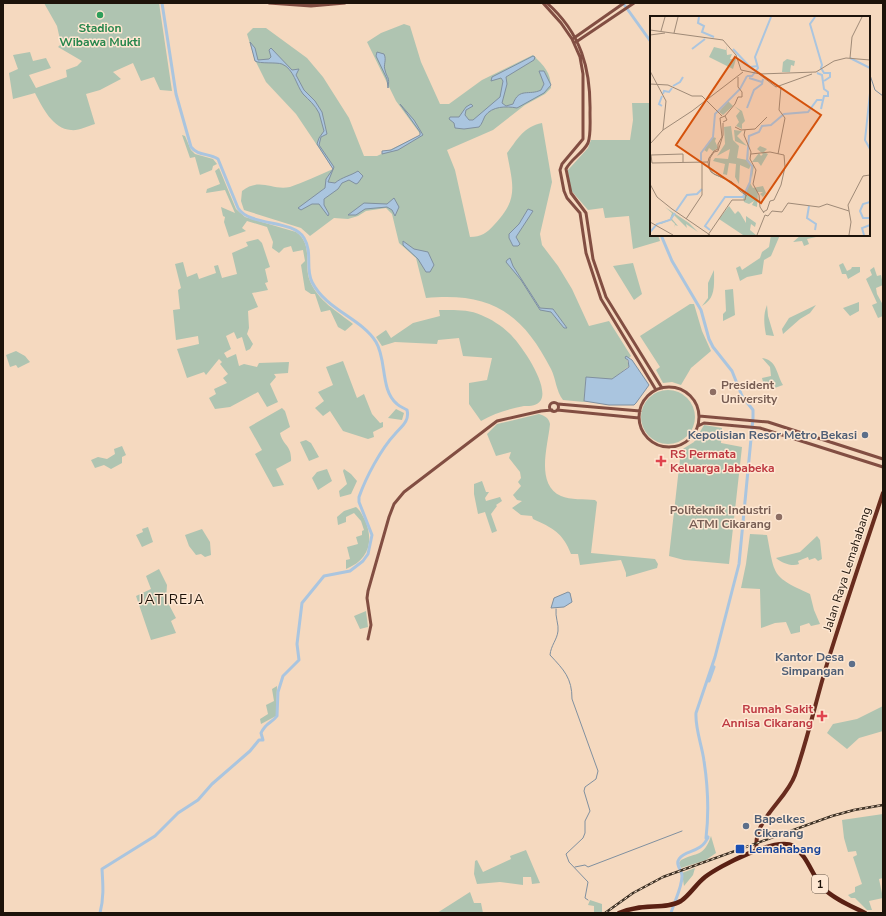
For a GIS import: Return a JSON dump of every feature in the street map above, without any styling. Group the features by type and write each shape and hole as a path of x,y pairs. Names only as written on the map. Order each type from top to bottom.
{"highway":[{"name":"1","path":"678,903 702,879 717,869 757,851 778,844 792,846 803,856 825,890 865,913"},
{"name":"1","path":"624,913 678,903 686,899 706,879 717,871 766,850 783,846 797,852 823,891 860,913"},
{"name":"1","path":"619,913 640,906 668,906"}],"main road":[{"path":"269,3 304,6 345,3"},
{"path":"288,3 328,3"},
{"path":"543,3 577,42 584,56 590,82 589,137 585,148 567,167 566,175 571,193 586,213 593,259 599,280 615,314 662,388"},
{"path":"547,3 573,39 580,57 583,74 584,136 582,142 564,162 560,170 564,194 581,215 586,253 594,282 608,312 656,390"},
{"path":"573,39 622,4"},
{"path":"577,42 632,4"},
{"path":"580,34 583,38"},
{"path":"594,282 599,280"},
{"path":"662,388 676,388 688,394 696,404 699,416 698,426 693,435 686,442 677,446 667,447 658,445 648,439 642,430 639,418 640,412 645,399 656,390 662,388"},
{"path":"541,411 554,402 558,404 640,412"},
{"path":"557,410 558,404"},
{"path":"550,405 552,410"},
{"path":"368,639 371,625 367,598 368,591 389,517 394,504 404,492 497,421 552,410 639,418"},
{"path":"624,417 626,413 625,410"},
{"path":"699,416 771,423 883,459"},
{"path":"698,426 702,423 756,427 883,467"},
{"path":"875,464 877,458"},
{"name":"Jalan Raya Lemahabang","path":"757,851 755,839 762,824 768,814 787,792 796,773 828,661 883,493"}],"green space":[{"path":"44,3 159,3 172,91 160,90 154,77 141,81 133,63 113,72 121,79 100,90 86,94 95,124 74,130 65,129 54,122 45,111 35,93 13,99 9,73 18,69 13,55 30,52 33,61 46,58 51,68 29,75 36,88 67,77 66,70 77,66 82,61 58,47 61,44 57,26"},
{"path":"404,24 410,26 421,62 440,104 449,104 482,80 533,55 544,66 548,73 551,88 545,94 525,105 493,130 447,150 455,170 470,237 481,235 494,225 502,216 511,199 512,183 507,153 525,131 530,127 542,123 552,182 540,234 542,245 558,266 572,289 589,326 609,321 631,356 627,360 629,366 610,381 586,378 584,402 563,400 559,393 551,369 540,349 516,320 502,310 486,303 468,299 449,297 426,298 416,258 399,243 392,214 386,208 366,211 358,216 348,219 334,218 310,236 301,228 244,210 241,201 242,191 248,187 260,185 284,188 290,187 333,169 296,114 266,82 255,60 247,34 253,28 266,28 307,58 323,77 349,118 364,156 377,156 421,135 396,101 367,42 381,33"},
{"path":"632,103 650,103 650,236 658,236 660,241 633,249 629,216 605,218 603,208 588,210 569,188 568,170 588,148 591,140 630,140 633,120"},
{"path":"182,135 185,136 191,150 195,154 213,159 217,164 213,166 212,170 200,175 195,157 190,158"},
{"path":"219,168 236,209 245,217 296,232 301,237 305,243 308,275 313,288 334,310 353,324 345,331 338,327 330,310 321,312 315,294 311,294 305,290 301,265 305,261 303,250 293,252 291,246 284,248 279,253 272,248 273,242 267,227 247,221 242,228 246,231 229,237 224,222 225,217 223,216 221,207 235,213 225,190 206,193 207,189 220,184 215,171"},
{"path":"771,236 780,236 771,256 764,260 762,274 747,277 740,281 736,268 740,266 742,270 760,258 762,252 769,247"},
{"path":"800,236 816,237 807,239 809,244 804,246 802,241 793,242"},
{"path":"258,239 262,243 270,267 265,269 268,282 265,283 268,290 252,293 258,307 248,311 249,328 247,334 253,344 250,349 246,351 242,337 237,339 234,332 226,336 231,349 224,353 227,358 236,354 239,366 244,364 257,367 259,363 289,362 288,373 274,374 276,377 270,384 278,402 267,407 258,392 230,407 215,409 209,398 216,394 214,389 227,383 223,378 228,374 220,364 222,362 219,359 206,375 204,372 187,378 177,349 199,344 198,336 176,340 173,310 180,309 178,290 181,288 175,264 183,262 187,277 197,273 199,279 216,273 214,266 218,265 222,278 237,274 232,253 248,246 246,242"},
{"path":"633,263 642,294 634,300 613,266"},
{"path":"843,263 847,271 852,267 860,267 860,272 848,279 846,274 842,274 839,265"},
{"path":"874,267 877,276 881,275 883,285 876,288 877,294 883,305 883,316 878,318 872,305 877,303 866,279 872,275 870,270"},
{"path":"714,270 714,286 712,295 707,303 702,306 708,298 708,283"},
{"path":"733,289 735,315 723,321 723,314 726,311 725,290"},
{"path":"859,302 859,311 850,316 843,308"},
{"path":"690,304 694,304 702,331 711,351 691,368 681,385 672,382 663,383 656,370 660,367 640,336"},
{"path":"767,305 768,316 774,336 766,335 764,320"},
{"path":"816,305 810,313 800,319 783,334 782,329 789,318"},
{"path":"439,310 460,310 476,313 500,325 506,330 527,355 538,375 542,393 541,400 534,405 512,408 481,421 469,404 469,383 487,380 492,358 463,356 459,338 438,340 437,344 395,342 382,346 376,337 386,330 391,338 413,323 440,316"},
{"path":"16,351 25,356 30,362 18,368 16,365 10,367 6,355"},
{"path":"762,358 771,361 776,368 783,385 772,389 766,382 763,382 762,378 771,376 770,367"},
{"path":"343,361 357,398 364,394 372,414 380,423 383,422 383,427 373,432 374,437 368,439 343,431 330,411 323,416 315,408 324,401 318,392 333,385 326,367"},
{"path":"663,390 673,390 683,394 691,402 695,412 695,422 691,432 683,440 673,444 663,444 653,440 645,432 641,422 641,412 645,402 653,394"},
{"path":"282,408 285,411 290,427 280,433 283,441 289,449 291,461 276,469 284,485 273,487 255,454 262,450 249,427"},
{"path":"396,409 404,413 402,420 388,418"},
{"path":"539,414 549,420 550,424 545,464 548,483 553,490 561,496 573,499 595,500 597,502 591,553 655,559 658,564 657,568 626,577 621,560 580,565 578,554 571,554 561,536 552,528 533,519 532,516 521,515 512,508 522,501 517,500 513,495 521,486 518,482 521,478 520,472 509,458 511,452 496,456 487,434 497,424"},
{"path":"704,425 722,428 721,443 742,447 729,564 684,560 669,556 681,450 694,442"},
{"path":"306,440 311,443 319,457 309,461 300,442"},
{"path":"122,446 126,455 122,457 122,463 111,469 104,465 95,468 91,460 98,457 107,459 115,454 114,449"},
{"path":"327,469 332,481 318,490 312,478 317,472"},
{"path":"344,469 357,481 351,494 340,497 339,491 347,484 343,471"},
{"path":"482,481 486,492 489,492 485,498 486,501 500,497 502,501 496,505 497,506 491,514 497,531 492,533 485,512 478,514 474,494 474,484"},
{"path":"356,507 365,520 368,528 368,549 360,560 346,569 346,560 350,559 347,547 358,544 356,537 362,535 362,531 364,530 361,521 354,513 346,517 346,522 338,525 337,517 344,511"},
{"path":"148,527 153,542 142,547 136,535 143,532 142,529"},
{"path":"202,529 210,542 211,555 205,557 201,554 196,555 189,546 185,535"},
{"path":"750,534 767,535 774,567 777,573 788,583 810,594 814,610 820,624 811,626 809,623 800,626 800,632 791,634 786,622 775,623 761,628 760,589 741,588"},
{"path":"817,536 820,540 822,559 818,561 815,558 809,560 808,557 798,561 799,564 790,565 776,558 800,552"},
{"path":"159,569 167,585 166,599 176,618 171,621 176,633 151,640 136,596 151,589 146,576"},
{"path":"366,611 368,627 360,629 354,616"},
{"path":"277,686 276,716 261,724 260,719 268,714 266,705 274,701 272,689"},
{"path":"883,706 883,731 859,738 847,749 827,733 833,724 857,719"},
{"path":"883,814 883,878 879,879 883,898 869,901 872,910 867,910 855,898 851,898 848,895 855,892 855,887 862,884 853,857 857,855 856,851 848,852 844,838 842,820"},
{"path":"711,836 716,853 706,860 681,868 679,863 681,860 703,851"},
{"path":"526,850 540,883 532,884 531,877 523,877 523,885 500,882 477,884 474,874 475,861 477,860 483,872 511,859 510,856"},
{"path":"695,868 693,875 684,886 682,873"},
{"path":"470,892 474,903 481,903 483,913 437,913"},
{"path":"590,900 602,904 602,913 594,913 594,906 588,905"}],"water":[{"path":"250,42 255,48 258,60 269,59 271,57 269,50 271,48 292,70 299,69 296,75 304,90 315,101 322,112 327,134 321,137 319,145 334,167 328,182 335,183 340,179 358,171 363,176 356,184 349,180 342,183 338,189 324,199 324,205 329,214 328,216 319,204 312,204 301,210 298,208 325,188 326,179 333,169 317,144 324,131 319,113 314,105 303,94 292,73 286,66 279,63 255,61"},
{"path":"377,52 384,54 385,56 385,68 389,84 388,88 387,79 376,56"},
{"path":"533,56 535,57 534,60 506,77 507,84 502,103 506,106 513,104 518,95 541,90 544,84 539,71 544,71 551,85 544,93 517,108 504,107 491,110 485,116 479,127 464,129 455,128 454,123 449,119 450,117 459,117 466,107 471,104 473,106 466,110 465,115 469,120 473,120 500,97 503,81 501,78 491,81 492,77"},
{"path":"400,104 414,120 423,135 398,150 382,154 382,151 391,150 420,135 420,132"},
{"path":"394,198 399,207 395,216 392,210 387,207 365,209 356,215 348,215 364,203 387,204"},
{"path":"528,209 533,211 516,237 520,244 518,246 513,246 509,238 509,234 519,224"},
{"path":"403,241 414,249 428,252 434,265 430,272 426,272 418,259 403,245"},
{"path":"510,258 513,266 540,308 553,309 567,328 564,328 551,312 540,310 521,280 506,262"},
{"path":"626,356 632,360 649,385 636,403 634,405 609,405 584,401 586,377 612,379 629,367 628,360 625,358"},
{"path":"568,592 570,593 572,602 564,607 551,608 554,598"}],"waterway":[{"path":"100,913 103,897 102,869 155,836 178,813 198,800 212,784 250,751 259,740 263,740 261,733 263,729 277,716 278,692 283,676 299,660 297,644 302,603 324,576 350,571 363,561 368,554 372,535 359,502 359,497 374,464 384,447 404,424 408,414 407,410 399,406 388,391 382,357 376,342 362,326 326,300 318,292 312,282 309,271 308,249 304,238 291,228 261,221 244,214 238,208 218,159 197,152 191,147 176,94 162,3"},
{"path":"623,3 650,41"},
{"path":"870,75 875,90 883,96"},
{"path":"661,236 672,261 701,310 709,339 713,347 732,371 742,396 753,410 739,564 715,657 696,713 708,800 706,838 708,838"},
{"path":"556,609 558,631 550,655 563,670 569,680 572,699 598,771 596,779 585,787 584,791 590,811 585,821 585,833 583,838 566,854 569,862 588,882 585,898 588,900"},
{"path":"709,681 714,667"},
{"path":"575,867 585,865 588,867 682,831"},
{"path":"671,913 682,881 682,874 678,861 685,854 701,846 708,837"}],"railway":[{"path":"605,913 633,893 663,877 832,816 854,810 883,805"}],"place":[{"name":"Stadion Wibawa Mukti","path":"100,15"},
{"name":"President University","path":"713,392"},
{"name":"Kepolisian Resor Metro Bekasi","path":"865,435"},
{"name":"RS Permata Keluarga Jababeka","path":"661,461"},
{"name":"Politeknik Industri ATMI Cikarang","path":"779,517"},
{"name":"Kantor Desa Simpangan","path":"852,664"},
{"name":"Rumah Sakit Annisa Cikarang","path":"822,716"},
{"name":"Bapelkes Cikarang","path":"746,826"},
{"name":"Lemahabang","path":"740,849"}],"district":[{"name":"JATIREJA","path":"172,599"}]}
